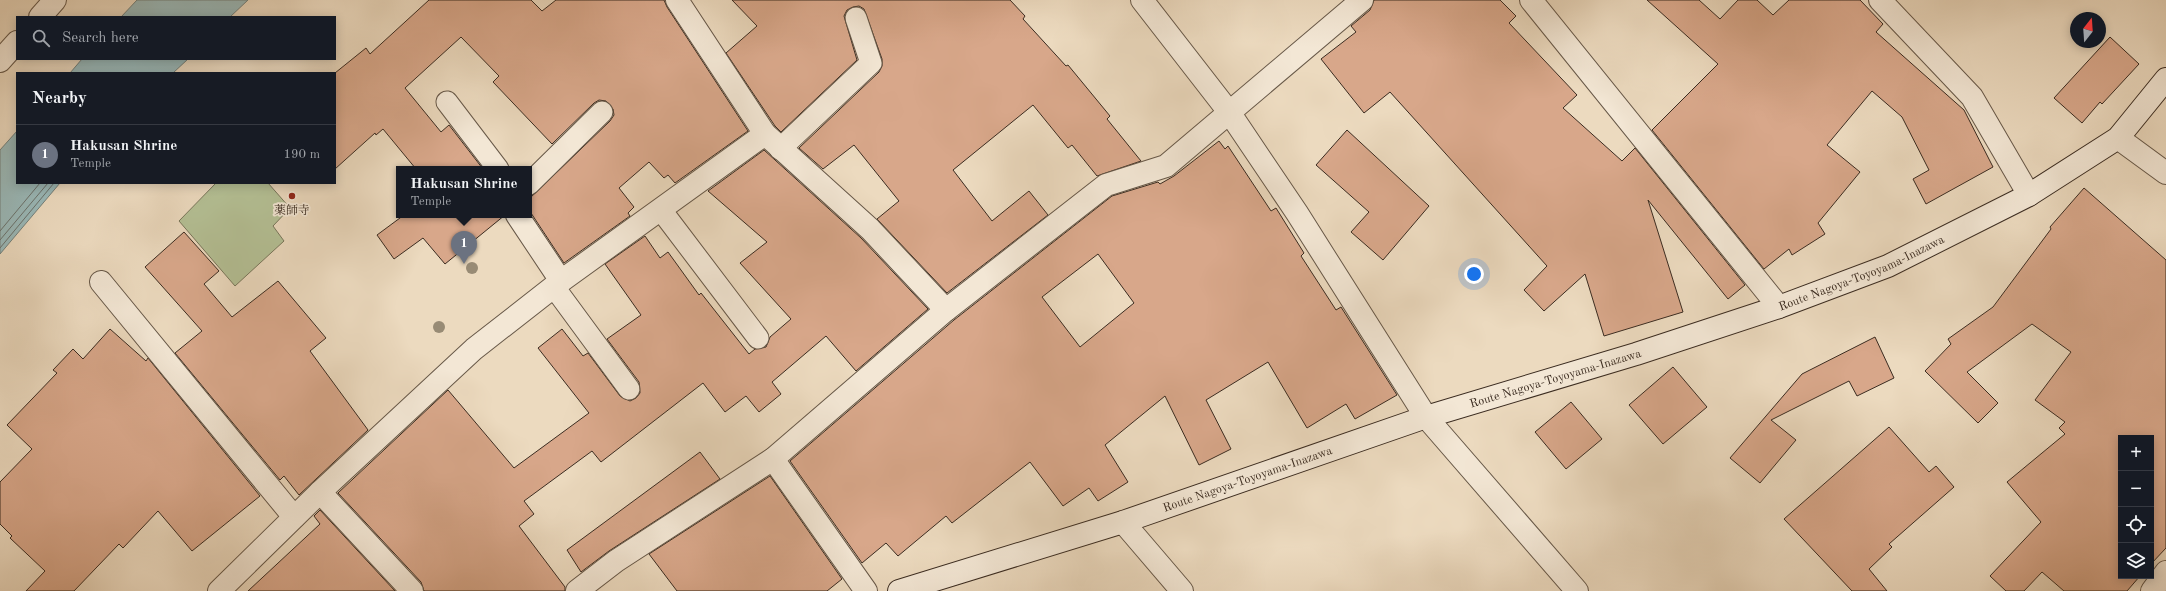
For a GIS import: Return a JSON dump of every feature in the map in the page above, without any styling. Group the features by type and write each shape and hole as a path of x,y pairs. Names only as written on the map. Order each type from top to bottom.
{"street":[{"path":"41,16 56,0"},
{"path":"678,0 773,142 870,230 946,310"},
{"path":"1142,0 1229,112 1297,213 1426,417 1577,591"},
{"path":"577,591 616,561 774,459 946,310 1106,185 1166,166 1362,0"},
{"path":"1531,0 1779,308"},
{"path":"1880,0 1972,97 2029,195"},
{"path":"0,61 16,43"},
{"name":"Route Nagoya-Toyoyama-Inazawa","path":"899,591 1123,522 1426,417 1636,354 1779,308 1888,266 2029,195 2118,138 2166,79"},
{"path":"2118,138 2166,173"},
{"path":"219,591 320,492 449,370 558,284 660,210 773,142"},
{"path":"519,218 558,284"},
{"path":"101,282 294,517"},
{"path":"774,459 866,591"},
{"path":"320,492 412,591"},
{"path":"1123,522 1182,591"},
{"path":"2152,591 2166,572"}],"lane":[{"path":"773,142 870,63 856,18"},
{"path":"447,102 496,166"},
{"path":"532,181 602,112"},
{"path":"660,210 758,338"},
{"path":"558,284 629,390"}],"green space":[{"path":"215,184 269,184 290,208 273,226 284,241 235,286 179,221"}],"water":[{"path":"137,0 248,0 231,16 122,16"},
{"path":"81,60 187,60 174,72 71,72"},
{"path":"16,132 16,184 59,184 0,254 0,150"}],"building":[{"path":"429,0 531,0 542,11 556,0 664,0 667,7 748,131 675,183 668,175 664,178 649,162 619,188 634,207 628,213 630,216 564,263 532,215 532,196 610,121 614,115 613,109 606,101 599,100 594,103 552,144 493,82 499,76 461,37 405,88 441,132 449,125 481,166 414,166 383,129 376,135 375,133 336,168 336,72 366,48 370,54"},
{"path":"732,0 1010,0 1025,16 1023,19 1066,66 1068,65 1110,116 1107,119 1141,161 1097,176 1072,145 1068,148 1033,105 953,170 992,221 1029,191 1048,215 947,293 877,219 899,201 854,145 823,169 799,148 879,72 882,66 882,59 864,9 859,6 853,7 847,10 844,16 857,60 781,132 775,126 726,53 757,26"},
{"path":"1374,0 1500,0 1516,16 1509,23 1577,95 1563,108 1622,161 1635,148 1745,285 1728,299 1648,200 1683,312 1604,336 1585,274 1544,311 1524,290 1547,266 1390,92 1364,113 1321,59 1356,32 1351,26 1370,10"},
{"path":"1647,0 1699,0 1720,19 1738,0 1757,0 1773,15 1789,0 1860,0 1883,24 1876,32 1964,110 1993,167 1926,204 1913,179 1929,170 1902,117 1872,91 1827,145 1860,172 1818,223 1825,234 1792,255 1789,249 1764,269 1652,130 1718,64"},
{"path":"2110,37 2139,64 2102,104 2100,102 2082,123 2054,98 2100,48 2106,48 2106,41"},
{"path":"1347,130 1429,206 1383,260 1351,232 1369,212 1316,165"},
{"path":"1219,141 1225,149 1228,146 1271,211 1276,208 1304,253 1301,256 1336,310 1341,307 1397,395 1355,419 1346,404 1307,428 1268,362 1206,400 1231,449 1199,465 1165,396 1105,445 1128,482 1098,501 1089,488 1063,506 1030,462 952,523 946,516 898,556 886,543 862,563 790,461 954,320 1112,196 1158,182 1160,184 1174,176","holes":["1098,254 1134,303 1080,347 1042,297"]},
{"path":"764,150 861,238 928,309 856,371 826,336 772,382 781,394 759,412 746,396 725,412 703,383 601,462 592,451 524,501 534,514 519,526 565,587 565,591 424,591 421,582 338,493 448,390 514,468 589,413 538,348 562,329 583,356 588,353 620,396 630,401 636,398 640,393 639,382 607,339 641,315 605,264 645,236 660,258 668,252 699,295 701,293 749,354 755,349 766,347 770,337 791,319 740,263 767,242 708,191"},
{"path":"2084,188 2166,260 2166,548 2154,561 2154,435 2118,435 2118,579 2137,579 2127,591 2064,591 2042,572 2024,591 2006,591 1990,576 2041,522 2007,482 2065,434 2059,428 2065,422 2035,400 2071,352 2032,324 1967,372 1998,403 1978,423 1925,371 1951,344 1948,339 1993,307 2051,229 2050,227"},
{"path":"400,218 501,218 445,264 423,238 394,259 377,235"},
{"path":"184,232 219,271 204,284 232,317 278,281 326,338 310,351 368,430 299,495 284,476 280,480 175,353 202,331 145,267"},
{"path":"110,329 146,361 148,358 260,496 192,551 158,511 123,548 119,544 74,591 26,591 45,571 10,538 12,536 0,524 0,482 32,449 7,425 57,373 53,370 73,349 83,359"},
{"path":"1875,337 1894,378 1857,396 1849,381 1771,420 1796,440 1760,483 1730,458 1802,374"},
{"path":"1673,367 1707,407 1663,444 1629,405"},
{"path":"1571,402 1602,439 1566,469 1535,432"},
{"path":"1889,427 1929,472 1936,466 1954,487 1889,544 1892,547 1869,569 1887,591 1852,591 1784,519"},
{"path":"700,452 720,479 609,551 581,572 567,550"},
{"path":"770,476 842,579 827,591 677,591 649,554"},
{"path":"320,510 395,591 248,591 320,524 314,516"}],"place":[{"name":"薬師寺","path":"292,196"},
{"name":"Hakusan Shrine","path":"464,264"}]}
